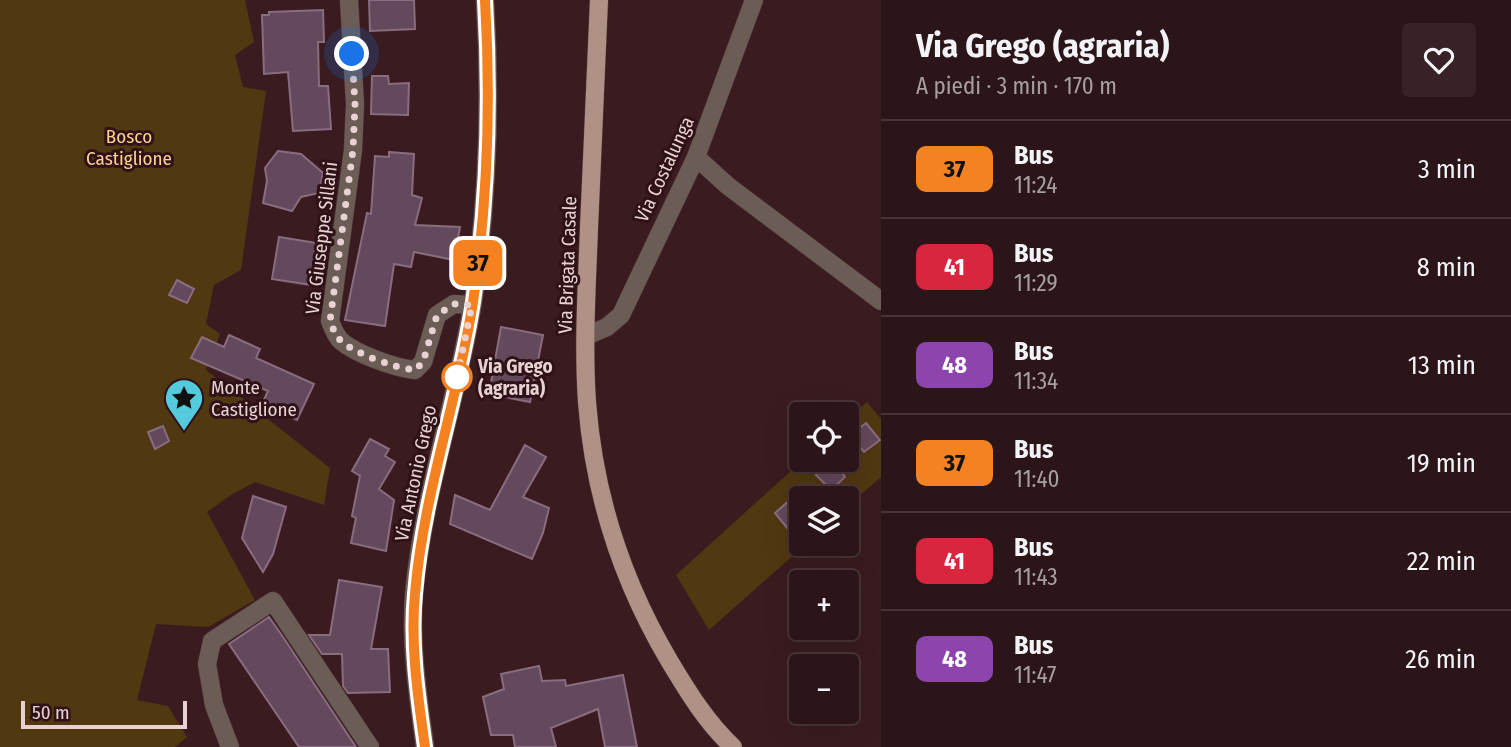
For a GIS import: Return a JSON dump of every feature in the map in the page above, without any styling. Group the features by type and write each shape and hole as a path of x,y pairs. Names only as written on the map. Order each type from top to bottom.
{"main road":[{"name":"Via Brigata Casale","path":"599,0 586,336 587,401 594,464 607,519 624,571 653,633 687,690 720,735 733,747"}],"street":[{"name":"Via Giuseppe Sillani","path":"349,0 355,104 353,150 330,321 342,342 401,369 415,370 423,362 437,315 454,304 472,305"},
{"name":"Via Antonio Grego","path":"425,747 414,649 414,594 421,542 472,305 482,238 488,163 489,72 485,0"},
{"name":"Via Costalunga","path":"586,336 607,327 621,315 696,157 754,0"},
{"path":"696,157 728,186 881,301"},
{"path":"230,747 214,705 207,664 212,641 273,601 370,747"}],"green space":[{"name":"Bosco Castiglione","path":"0,0 245,0 254,42 235,55 243,87 266,91 241,270 214,285 206,324 220,334 206,370 330,468 324,505 255,482 207,512 255,600 208,627 156,624 137,700 168,706 187,737 175,747 0,747"},
{"path":"867,402 881,419 881,477 859,496 859,486 789,486 789,556 792,556 709,630 676,575 790,472 859,472 859,409"}],"building":[{"path":"369,0 414,0 415,29 370,31"},
{"path":"323,10 324,42 318,42 319,86 328,86 331,129 293,131 288,72 264,74 262,15 269,15 269,12"},
{"path":"372,76 388,76 389,84 409,83 408,115 371,114"},
{"path":"278,151 301,154 323,173 319,193 301,197 292,211 263,203 267,181 265,168"},
{"path":"389,152 414,154 412,195 422,198 415,225 460,227 454,260 414,252 411,267 394,264 385,326 345,320 367,213 371,214 375,156 389,157"},
{"path":"279,237 317,243 311,285 272,279"},
{"path":"177,280 194,289 187,303 169,295"},
{"path":"501,327 543,335 530,402 489,394"},
{"path":"229,335 260,349 256,358 314,384 297,420 262,404 268,391 191,358 202,337 224,347"},
{"path":"866,423 880,440 864,452 859,446 859,428"},
{"path":"163,426 169,441 155,449 148,432"},
{"path":"370,439 389,449 385,456 395,462 379,489 394,500 386,551 351,543 356,518 352,516 360,476 352,471"},
{"path":"525,445 546,457 523,497 549,508 543,533 532,559 450,524 455,495 490,510"},
{"path":"820,472 841,472 845,477 835,486 827,486 816,475"},
{"path":"253,496 286,507 273,554 263,572 242,538"},
{"path":"789,501 789,528 788,529 775,513"},
{"path":"339,580 382,587 371,649 388,649 390,692 348,693 343,686 342,654 322,654 309,635 330,635"},
{"path":"269,617 356,747 299,747 229,644"},
{"path":"539,666 542,681 565,680 566,686 623,675 637,747 605,747 598,709 551,728 556,747 515,747 513,735 491,735 483,697 504,689 501,674"}],"bus line":[{"name":"37","path":"425,747 414,649 414,594 421,542 472,305 482,238 488,163 489,72 485,0"}],"place":[{"name":"Via Grego (agraria)","path":"457,377"},
{"name":"Monte Castiglione","path":"184,432"}],"route":[{"path":"352,54 355,104 353,150 330,321 342,342 401,369 415,370 423,362 437,315 454,304 472,305 456,382 457,377"}]}
